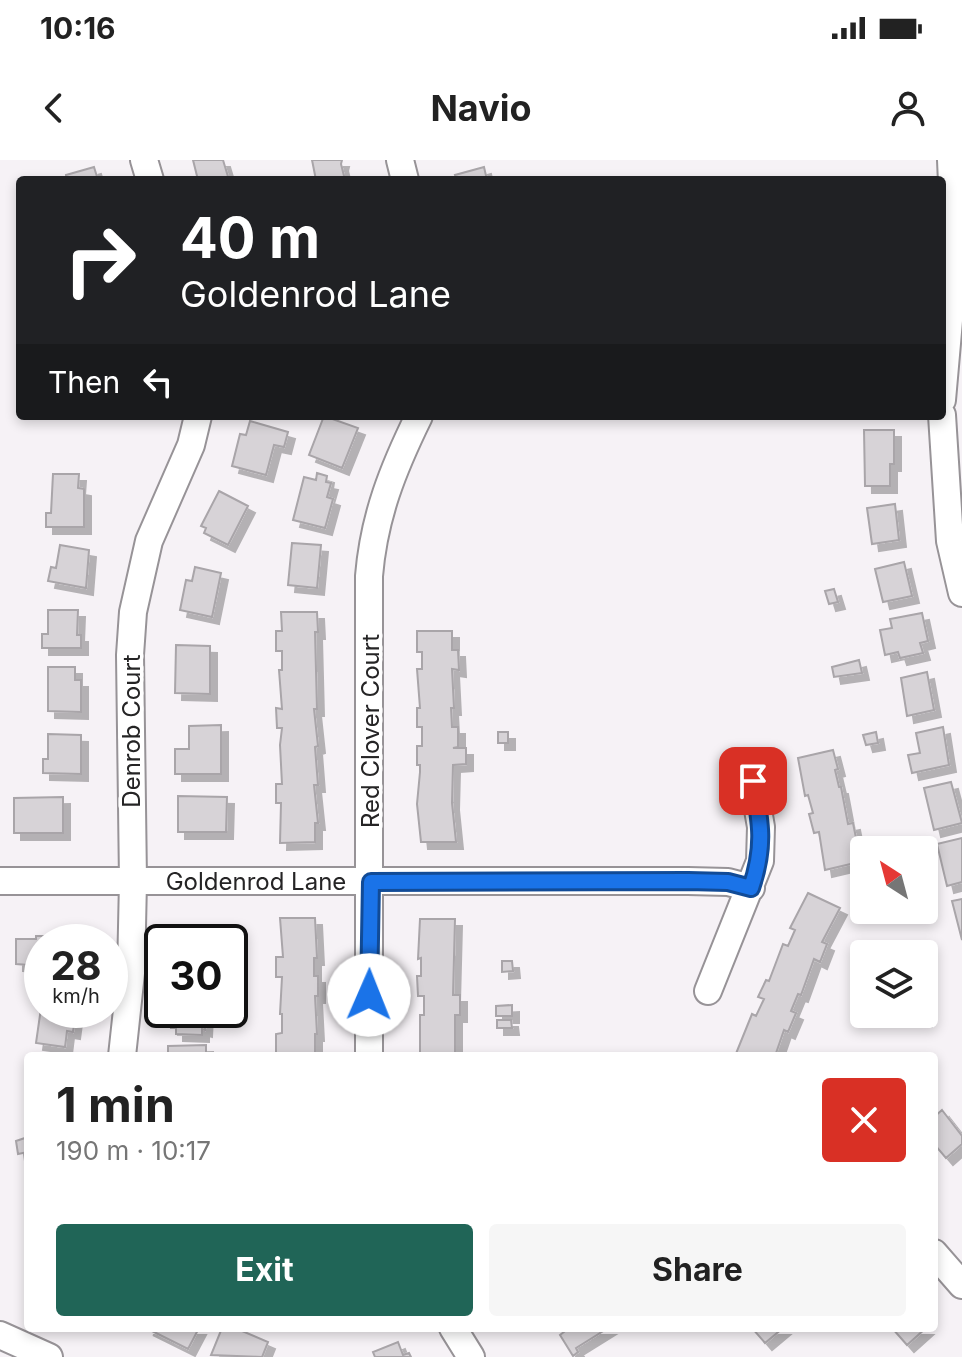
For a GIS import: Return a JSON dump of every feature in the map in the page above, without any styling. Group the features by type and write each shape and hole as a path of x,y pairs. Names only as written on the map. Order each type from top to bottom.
{"street":[{"path":"946,354 955,252 951,160"},
{"name":"Denrob Court","path":"122,1052 131,973 130,655 133,612 149,541 191,445 197,420"},
{"name":"Red Clover Court","path":"369,1052 369,576 372,541 380,506 417,420"},
{"path":"943,420 955,508 950,541 962,593"},
{"path":"708,991 760,861 762,842 753,781"},
{"name":"Goldenrod Lane","path":"0,881 688,881 728,882 751,888"},
{"path":"938,1258 962,1285"},
{"path":"455,1332 471,1357"},
{"path":"0,1335 49,1357"}],"building":[{"path":"193,160 223,160 228,176 197,176"},
{"path":"312,160 342,160 344,176 315,176"},
{"path":"94,167 97,176 66,176"},
{"path":"484,167 486,176 455,176"},
{"path":"322,420 335,420 358,428 342,468 309,455"},
{"path":"250,421 288,432 284,447 274,445 266,475 232,466 240,434 246,435"},
{"path":"864,430 894,430 894,464 890,464 890,486 865,486"},
{"path":"317,473 327,476 326,482 331,483 327,497 333,499 325,528 293,520 304,477 316,480"},
{"path":"53,474 79,474 78,488 84,489 84,527 46,527 46,513 51,513"},
{"path":"219,491 248,506 228,545 204,533 206,528 201,526"},
{"path":"895,504 899,540 872,544 867,508"},
{"path":"292,543 321,545 317,588 288,585"},
{"path":"60,545 89,550 86,588 48,581 51,567 56,568"},
{"path":"904,562 912,596 883,602 875,569"},
{"path":"195,567 221,573 212,617 180,610 186,580 192,581"},
{"path":"834,589 838,602 829,604 825,591"},
{"path":"48,610 78,610 77,635 81,635 81,648 42,648 42,634 48,634"},
{"path":"281,612 317,612 317,709 314,709 318,785 314,785 318,823 315,823 315,842 280,843 281,803 276,803 276,784 282,784 282,728 277,728 276,708 282,709 279,670 282,670 282,651 276,651 276,631 282,631"},
{"path":"922,613 928,641 920,643 923,653 900,658 898,652 885,655 880,630 892,628 890,619"},
{"path":"417,631 452,631 452,650 458,650 459,670 452,669 452,727 458,727 458,747 453,748 466,748 466,764 453,765 452,803 456,842 421,842 417,804 420,765 417,765 417,746 422,746 422,727 417,727 417,708 420,708 417,669 422,669 422,652 417,652"},
{"path":"176,645 210,646 210,694 175,693"},
{"path":"859,660 862,673 834,677 832,667"},
{"path":"48,667 75,667 75,680 81,680 81,712 48,711"},
{"path":"927,672 934,710 907,716 901,678"},
{"path":"221,725 221,774 175,774 175,749 189,749 189,726"},
{"path":"943,727 949,765 912,773 908,755 920,753 916,733"},
{"path":"498,732 508,732 508,743 498,743"},
{"path":"876,732 878,743 866,745 863,735"},
{"path":"48,734 81,735 81,774 43,773 43,759 48,759"},
{"path":"833,750 848,824 853,823 856,836 850,836 850,864 825,870 819,832 814,833 809,814 813,813 808,795 805,796 798,758"},
{"path":"951,782 962,823 934,830 924,788"},
{"path":"178,796 227,797 226,832 178,832"},
{"path":"63,797 63,833 14,833 14,798"},
{"path":"962,838 962,882 947,886 938,844"},
{"path":"808,893 840,908 822,942 827,944 820,962 814,959 801,995 798,994 791,1011 796,1013 788,1032 784,1030 776,1052 737,1052 752,1014 756,1016 764,999 758,997 766,980 769,981 783,944 788,946 795,930 790,928"},
{"path":"962,899 962,940 952,901"},
{"path":"280,918 315,918 317,958 314,958 314,976 318,976 318,996 315,996 315,1052 276,1052 276,1034 282,1033 282,977 276,977 276,957 283,957"},
{"path":"420,919 455,919 453,995 460,995 460,1015 455,1015 455,1052 420,1052 420,1015 424,1015 424,996 418,996 417,976 421,976 421,958 418,959"},
{"path":"16,939 24,939 24,965 16,964"},
{"path":"502,961 512,961 513,971 502,972"},
{"path":"512,1005 512,1016 496,1016 496,1006"},
{"path":"497,1020 511,1020 512,1028 497,1028"},
{"path":"38,1028 74,1028 73,1032 67,1031 65,1047 36,1043"},
{"path":"176,1028 205,1028 202,1029 202,1035 176,1034"},
{"path":"206,1045 206,1052 168,1052 168,1046"},
{"path":"942,1110 962,1136 962,1144 946,1158 938,1149 938,1114"},
{"path":"24,1138 24,1153 18,1154 16,1141"},
{"path":"154,1332 197,1332 188,1349"},
{"path":"220,1332 244,1332 268,1342 262,1357 211,1355"},
{"path":"564,1332 602,1332 576,1348 578,1352 573,1356 560,1335"},
{"path":"755,1332 778,1332 765,1343"},
{"path":"896,1332 922,1332 907,1345"},
{"path":"398,1342 403,1355 409,1353 411,1357 375,1357 373,1352"}],"route":[{"path":"369,995 371,882 688,881 728,882 751,888 760,861 762,842 753,781"}]}
